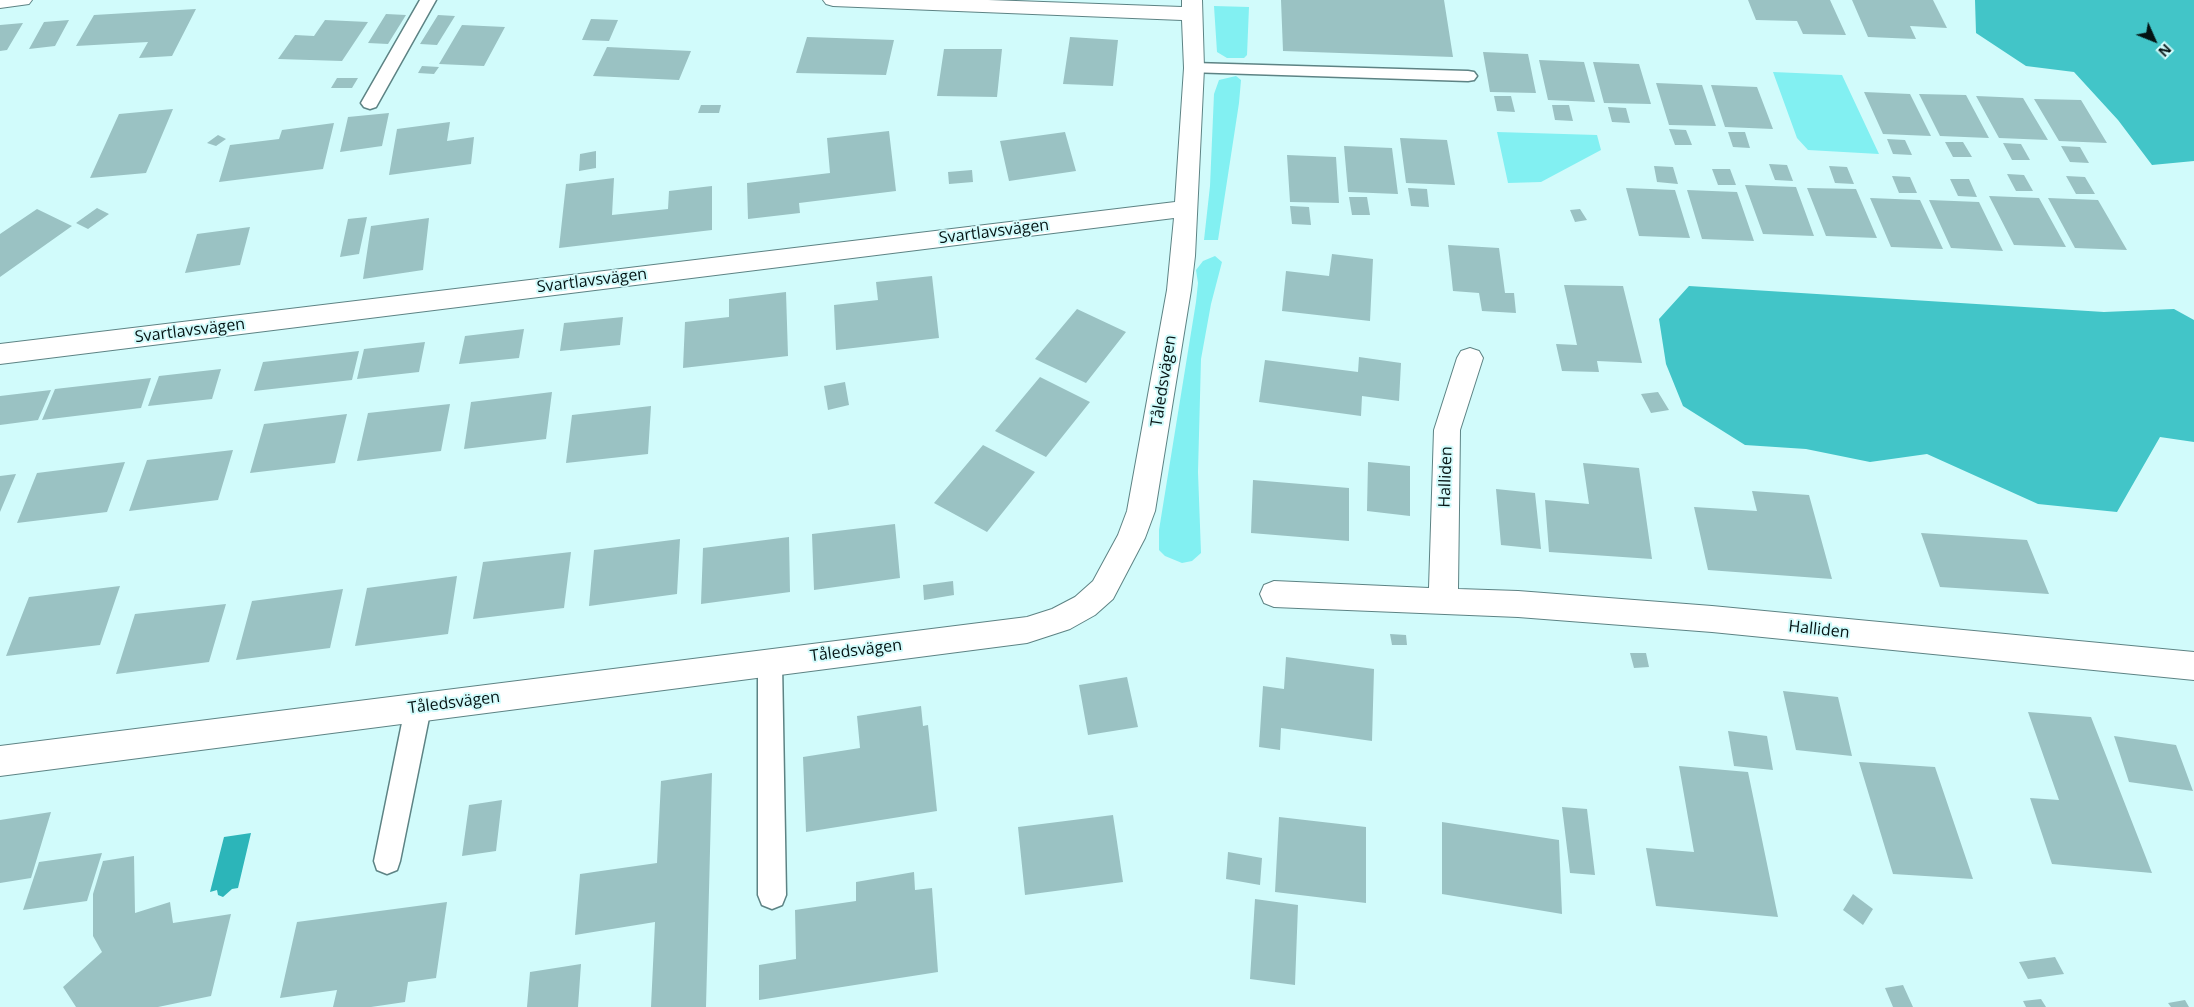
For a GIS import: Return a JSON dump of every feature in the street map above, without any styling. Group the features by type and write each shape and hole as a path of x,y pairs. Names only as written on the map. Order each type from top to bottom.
{"street":[{"path":"0,2 22,0"},
{"path":"833,0 1193,7"},
{"name":"Tåledsvägen","path":"0,761 1027,630 1060,620 1085,606 1103,590 1117,565 1141,511 1179,290 1183,256 1184,209 1194,68 1193,7"},
{"name":"Svartlavsvägen","path":"0,354 1184,209"},
{"name":"Halliden","path":"1443,600 1447,430 1470,358"},
{"name":"Halliden","path":"1274,594 1443,600 1712,619 2194,666"}],"lane":[{"path":"370,102 428,0"},
{"path":"1331,53 1333,72"},
{"path":"1194,68 1333,72 1415,67 1468,76"},
{"path":"770,662 772,895"},
{"path":"387,861 418,708"}],"shaded area":[{"path":"1975,0 2194,0 2194,161 2152,165 2118,120 2074,72 2026,66 1976,33"},
{"path":"1214,6 1249,7 1247,55 1244,58 1227,58 1217,52"},
{"path":"1773,72 1842,75 1879,154 1808,150 1797,138"},
{"path":"1236,76 1241,80 1239,103 1218,240 1204,240 1210,186 1214,94 1219,80"},
{"path":"1497,132 1597,135 1601,150 1541,182 1508,183"},
{"path":"1215,256 1222,262 1211,304 1201,359 1198,472 1201,553 1192,561 1182,563 1165,556 1159,550 1159,530 1196,302 1198,283 1196,270 1203,261"},
{"path":"1689,286 2104,312 2174,309 2194,320 2194,442 2160,437 2117,512 2038,504 1927,454 1870,462 1806,449 1745,445 1683,406 1666,364 1659,319"},
{"path":"251,833 238,888 232,889 223,897 218,895 217,890 210,892 224,837"}],"building":[{"path":"1281,0 1444,0 1453,57 1283,51"},
{"path":"1748,0 1830,0 1846,35 1803,34 1797,21 1756,20"},
{"path":"1852,0 1933,0 1947,28 1910,26 1916,39 1868,37"},
{"path":"196,9 172,56 139,58 148,42 76,46 94,15"},
{"path":"386,14 406,15 388,44 368,43"},
{"path":"438,15 455,16 437,45 420,44"},
{"path":"591,19 618,20 609,41 582,40"},
{"path":"69,20 55,46 29,49 44,22"},
{"path":"325,20 368,22 342,61 278,59 295,35 314,36"},
{"path":"23,23 7,50 0,51 0,25"},
{"path":"462,25 505,27 484,66 439,64"},
{"path":"807,37 894,40 886,75 796,73"},
{"path":"1070,37 1118,40 1113,86 1063,84"},
{"path":"607,47 691,51 679,80 593,76"},
{"path":"944,49 1002,49 997,97 937,96"},
{"path":"1483,52 1528,54 1536,93 1490,92"},
{"path":"1539,60 1584,62 1595,102 1548,100"},
{"path":"1593,62 1639,64 1651,104 1604,103"},
{"path":"422,66 439,67 434,74 418,73"},
{"path":"337,78 358,78 352,88 331,88"},
{"path":"1656,83 1702,85 1716,126 1669,125"},
{"path":"1711,85 1757,87 1773,129 1725,127"},
{"path":"1864,92 1910,94 1931,136 1883,134"},
{"path":"1919,94 1966,95 1989,138 1940,136"},
{"path":"1494,96 1511,96 1515,112 1497,111"},
{"path":"1976,96 2023,98 2048,140 1999,138"},
{"path":"2034,99 2081,100 2107,143 2059,141"},
{"path":"701,105 721,105 719,113 698,113"},
{"path":"1552,105 1569,105 1573,121 1555,120"},
{"path":"1608,107 1626,108 1630,123 1612,122"},
{"path":"173,109 146,173 90,178 119,114"},
{"path":"389,113 382,146 340,152 348,117"},
{"path":"450,122 447,141 474,137 471,164 389,175 397,129"},
{"path":"334,123 323,169 219,182 230,145 279,139 282,130"},
{"path":"1669,129 1686,130 1692,145 1675,145"},
{"path":"889,131 896,191 799,203 800,213 748,219 747,183 830,173 827,138"},
{"path":"1065,132 1076,171 1009,181 1000,141"},
{"path":"1728,132 1745,132 1750,148 1733,147"},
{"path":"218,135 226,139 216,146 207,143"},
{"path":"1400,138 1447,140 1455,185 1406,183"},
{"path":"1887,139 1905,140 1912,155 1893,154"},
{"path":"1945,142 1963,142 1972,157 1953,157"},
{"path":"2003,143 2021,144 2030,160 2012,160"},
{"path":"1344,146 1392,148 1398,194 1348,192"},
{"path":"2061,146 2080,147 2089,163 2070,162"},
{"path":"596,151 596,168 579,171 580,154"},
{"path":"1287,155 1336,157 1339,203 1290,202"},
{"path":"1769,164 1787,165 1793,181 1775,180"},
{"path":"1654,166 1673,167 1678,184 1657,182"},
{"path":"1829,166 1847,167 1854,184 1835,183"},
{"path":"1712,169 1730,169 1736,185 1718,185"},
{"path":"972,170 973,182 949,184 948,172"},
{"path":"2007,174 2024,175 2033,191 2016,191"},
{"path":"1892,176 1910,177 1917,193 1899,193"},
{"path":"2066,176 2085,177 2095,194 2076,194"},
{"path":"614,178 612,215 668,209 669,191 712,186 712,230 559,248 566,184"},
{"path":"1950,179 1969,179 1977,197 1958,196"},
{"path":"1745,185 1796,187 1814,236 1763,234"},
{"path":"1408,188 1427,189 1429,207 1411,206"},
{"path":"1626,188 1675,190 1690,238 1639,236"},
{"path":"1807,188 1856,189 1877,238 1826,236"},
{"path":"1687,190 1737,192 1754,241 1702,239"},
{"path":"1989,196 2039,198 2066,247 2014,245"},
{"path":"1349,197 1367,197 1370,215 1352,215"},
{"path":"1870,198 1920,200 1943,249 1891,247"},
{"path":"2048,198 2098,200 2127,250 2075,248"},
{"path":"1929,200 1979,202 2003,251 1951,248"},
{"path":"1290,206 1309,207 1311,225 1292,224"},
{"path":"97,208 109,214 88,229 76,223"},
{"path":"37,209 72,226 0,277 0,234"},
{"path":"1580,209 1587,220 1575,222 1570,210"},
{"path":"367,217 359,254 340,257 348,219"},
{"path":"429,218 423,270 363,279 371,226"},
{"path":"250,227 240,265 185,273 197,234"},
{"path":"1448,245 1499,248 1505,293 1514,293 1516,313 1482,311 1479,293 1453,291"},
{"path":"1332,254 1373,259 1370,321 1282,311 1286,271 1329,276"},
{"path":"932,276 939,338 836,350 834,305 878,300 876,282"},
{"path":"1564,285 1623,286 1642,363 1597,361 1599,372 1562,371 1556,344 1577,345"},
{"path":"786,292 788,356 683,368 685,322 729,317 729,299"},
{"path":"1077,309 1126,332 1086,383 1035,359"},
{"path":"623,317 620,345 560,351 564,323"},
{"path":"524,329 519,358 459,364 465,336"},
{"path":"425,342 419,372 357,379 364,349"},
{"path":"359,351 352,380 254,391 263,362"},
{"path":"1359,357 1401,363 1399,401 1362,396 1361,416 1259,402 1265,360 1358,372"},
{"path":"221,369 212,399 148,406 159,376"},
{"path":"1040,377 1090,402 1046,457 995,431"},
{"path":"151,378 141,408 42,420 55,389"},
{"path":"845,382 849,405 828,410 824,386"},
{"path":"51,390 38,420 0,425 0,396"},
{"path":"552,392 546,439 464,449 471,402"},
{"path":"1658,392 1669,410 1651,413 1641,394"},
{"path":"450,404 441,451 357,461 368,413"},
{"path":"651,406 648,454 566,463 572,415"},
{"path":"347,414 335,463 250,473 264,424"},
{"path":"983,445 1035,472 987,532 934,503"},
{"path":"233,450 218,500 129,511 147,460"},
{"path":"125,462 107,512 17,523 37,473"},
{"path":"1368,462 1410,466 1410,516 1367,511"},
{"path":"1583,463 1639,468 1652,559 1549,552 1545,500 1589,504"},
{"path":"16,474 0,512 0,476"},
{"path":"1253,480 1349,488 1349,541 1251,533"},
{"path":"1496,489 1535,493 1541,549 1501,545"},
{"path":"1752,491 1809,495 1832,579 1708,570 1694,507 1757,511"},
{"path":"895,524 900,578 814,590 812,534"},
{"path":"1921,533 2027,540 2049,594 1940,587"},
{"path":"789,537 790,592 701,604 703,548"},
{"path":"680,539 677,594 589,606 594,550"},
{"path":"571,552 564,608 473,619 483,562"},
{"path":"457,576 448,634 355,646 367,588"},
{"path":"953,581 954,595 924,600 923,585"},
{"path":"120,586 100,645 6,656 29,597"},
{"path":"343,589 330,648 236,660 252,601"},
{"path":"226,604 209,662 116,674 135,614"},
{"path":"1390,634 1406,635 1407,645 1392,645"},
{"path":"1630,653 1646,653 1649,667 1634,668"},
{"path":"1286,657 1374,669 1372,741 1281,728 1280,750 1259,747 1263,686 1284,689"},
{"path":"1127,677 1138,727 1088,735 1079,685"},
{"path":"1783,691 1838,697 1852,756 1796,750"},
{"path":"921,706 923,726 928,725 937,811 806,832 803,757 860,748 857,716"},
{"path":"2028,712 2091,717 2152,873 2052,864 2030,798 2059,800"},
{"path":"1728,731 1767,736 1773,770 1734,766"},
{"path":"2114,736 2176,745 2193,791 2129,782"},
{"path":"1859,762 1935,767 1973,879 1893,874"},
{"path":"1679,766 1748,772 1778,917 1656,906 1646,848 1694,852"},
{"path":"712,773 706,1007 651,1007 655,922 575,935 580,874 657,863 661,781"},
{"path":"502,800 496,851 462,856 469,805"},
{"path":"1562,807 1587,809 1595,875 1570,873"},
{"path":"51,812 31,878 0,883 0,820"},
{"path":"1113,815 1123,882 1025,895 1018,827"},
{"path":"1279,817 1366,827 1366,903 1275,892"},
{"path":"1442,822 1559,840 1562,914 1442,894"},
{"path":"1228,852 1262,858 1260,885 1226,879"},
{"path":"102,853 87,901 23,910 39,862"},
{"path":"134,856 135,913 170,902 173,923 231,914 211,996 158,1007 76,1007 63,987 102,952 93,936 93,894 103,861"},
{"path":"914,872 915,890 932,888 938,972 759,1000 759,965 796,959 795,910 856,901 856,882"},
{"path":"1853,894 1873,909 1863,925 1843,910"},
{"path":"1255,899 1298,905 1295,985 1250,979"},
{"path":"447,902 436,978 408,982 405,1002 371,1007 333,1007 337,990 280,998 297,922"},
{"path":"2055,957 2064,974 2028,979 2019,962"},
{"path":"581,964 578,1007 527,1007 530,972"},
{"path":"1903,985 1913,1007 1893,1007 1885,988"},
{"path":"2041,999 2046,1007 2026,1007 2023,1001"},
{"path":"2185,1000 2189,1007 2171,1007 2168,1003"}]}
